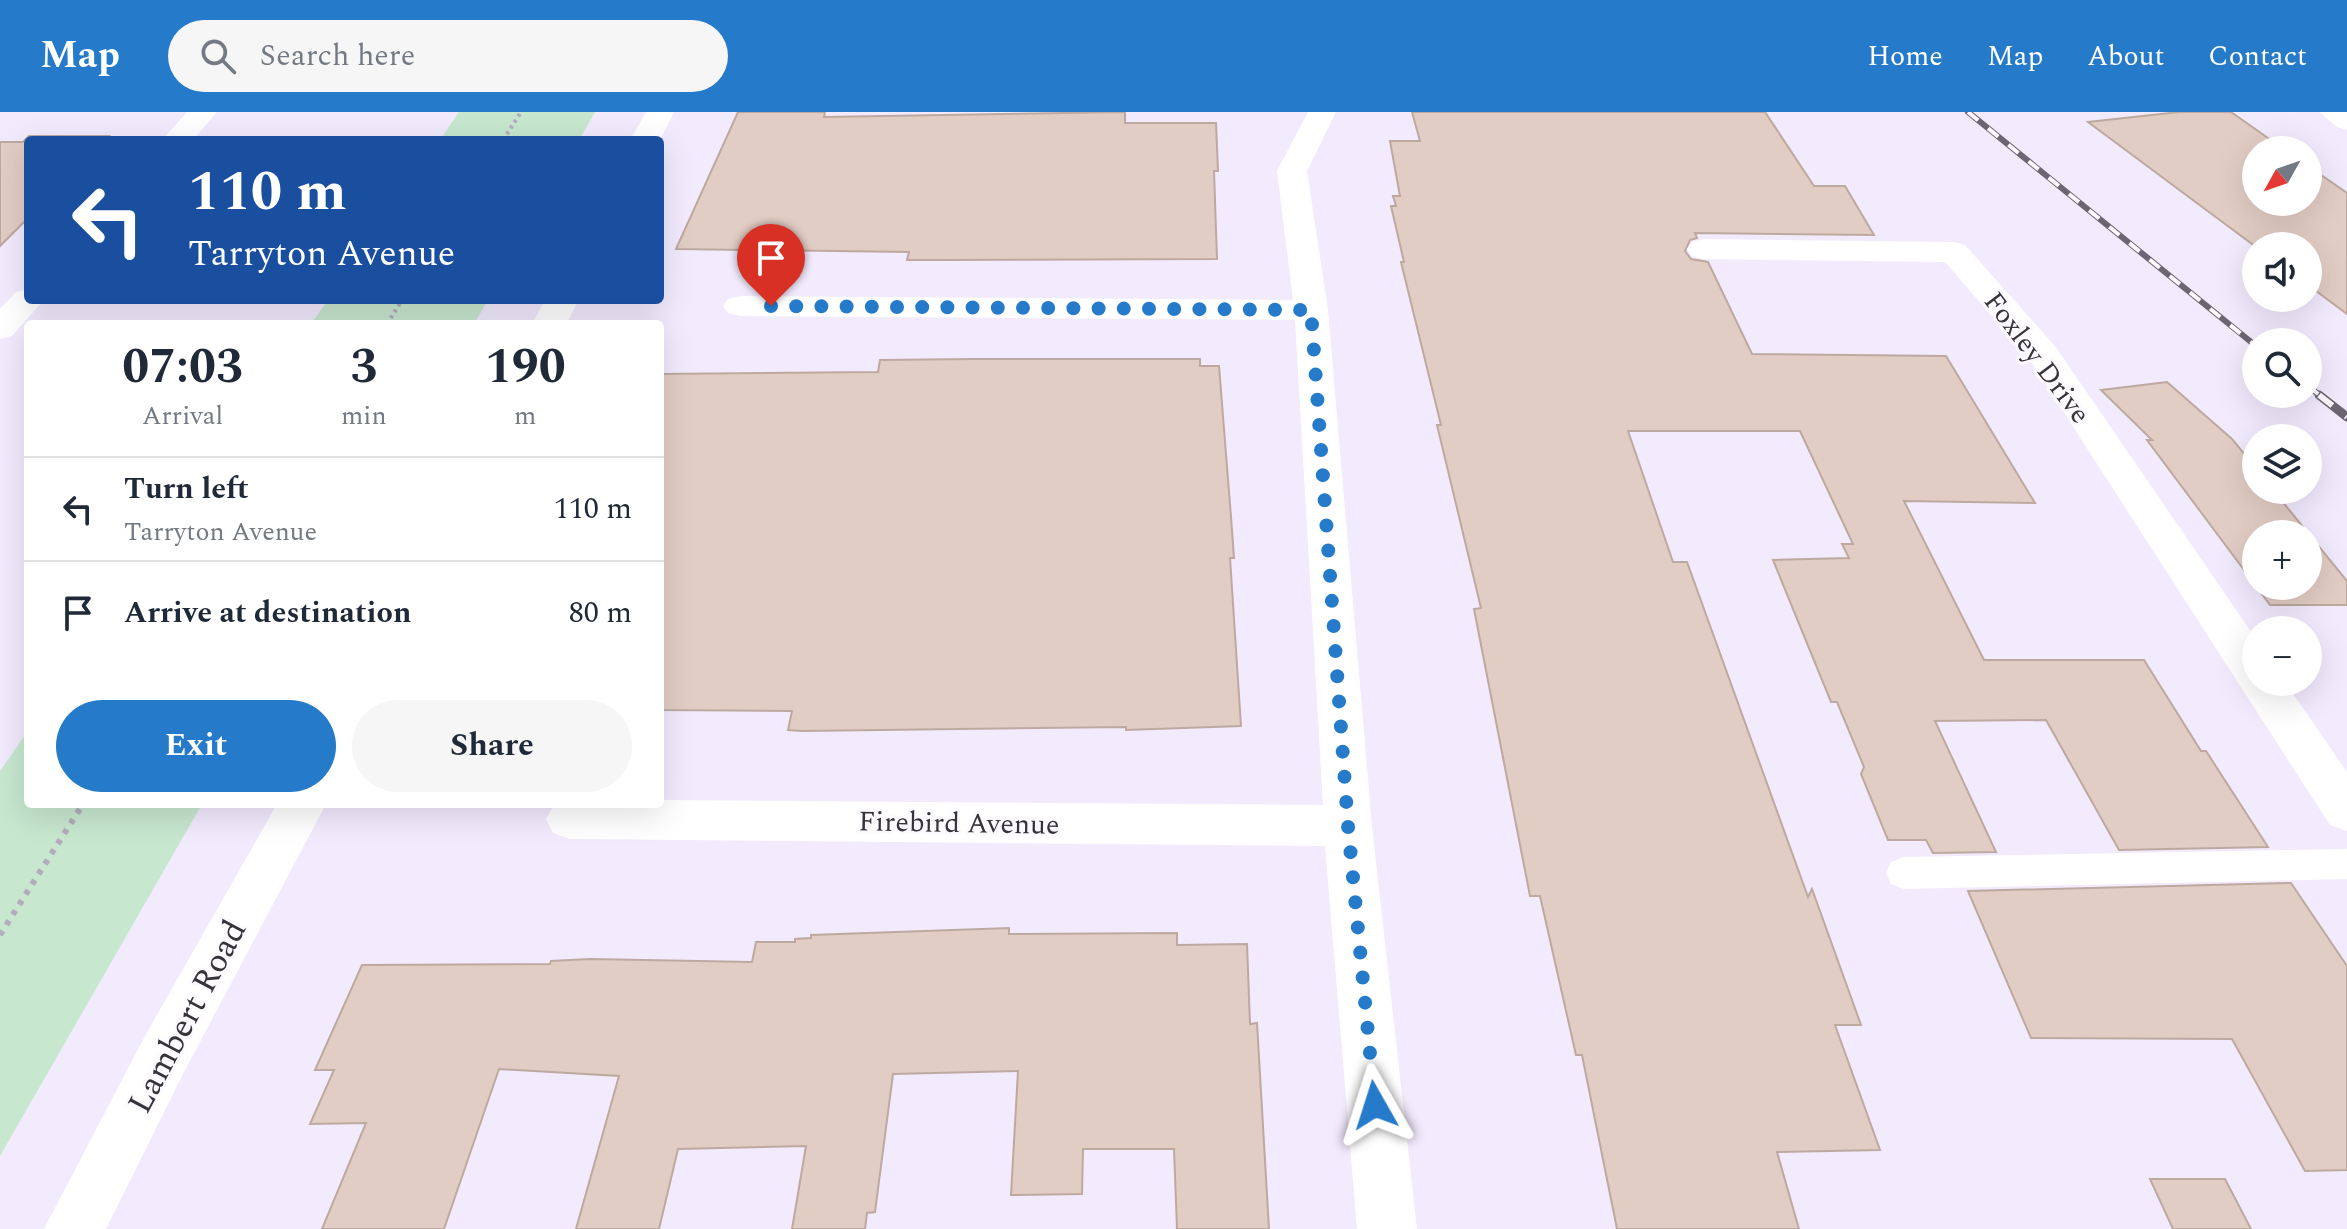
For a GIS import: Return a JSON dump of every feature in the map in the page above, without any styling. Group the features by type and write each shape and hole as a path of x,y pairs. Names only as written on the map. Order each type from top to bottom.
{"street":[{"path":"181,136 203,112"},
{"path":"647,136 660,112"},
{"path":"1322,112 1292,171 1311,310 1348,826 1387,1229"},
{"path":"2333,112 2347,121"},
{"name":"Foxley Drive","path":"1703,249 1954,252 2043,354 2242,653"},
{"path":"0,329 24,303"},
{"path":"740,306 1311,310"},
{"path":"2270,696 2347,811"},
{"name":"Lambert Road","path":"74,1229 164,1055 300,808"},
{"name":"Firebird Avenue","path":"570,819 1348,826"}],"lane":[{"path":"1904,873 2347,864"}],"path":[{"path":"506,136 521,112"},
{"path":"0,935 80,808"}],"green space":[{"path":"459,112 595,112 581,136 443,136"},
{"path":"325,304 486,304 476,320 314,320"},
{"path":"24,737 24,808 200,808 0,1156 0,771"}],"building":[{"path":"738,112 825,112 824,117 1125,112 1125,123 1216,123 1217,259 907,260 909,252 676,249"},
{"path":"1412,112 1765,112 1814,186 1845,186 1874,235 1695,233 1697,238 1690,240 1685,251 1691,259 1708,262 1752,354 1946,356 2035,503 1904,501 1984,660 2144,660 2201,751 2206,751 2268,847 2119,850 2046,720 1935,721 1996,852 1933,853 1926,840 1888,840 1861,774 1864,767 1837,702 1831,702 1773,560 1849,558 1842,544 1853,544 1800,431 1628,431 1673,562 1687,562 1808,897 1812,889 1861,1025 1835,1025 1880,1150 1777,1152 1799,1229 1617,1229 1582,1055 1576,1055 1540,896 1530,896 1474,609 1481,608 1401,262 1404,262 1391,206 1396,206 1393,196 1400,196 1390,141 1420,141"},
{"path":"2179,112 2231,112 2265,136 2242,136 2242,216 2322,216 2322,176 2347,193 2347,314 2322,295 2322,232 2242,232 2242,237 2088,122"},
{"path":"0,142 23,142 24,222 0,246"},
{"path":"1200,359 1200,366 1219,366 1234,558 1230,558 1241,726 1126,730 1126,727 802,731 788,730 792,711 664,710 664,374 878,372 880,360"},
{"path":"2167,382 2242,451 2242,504 2284,504 2297,520 2242,520 2242,567 2147,440 2152,440 2101,390"},
{"path":"2322,550 2347,581 2347,605 2270,605 2266,600 2322,600"},
{"path":"2291,883 2347,966 2347,1170 2305,1171 2232,1039 2031,1038 1968,891"},
{"path":"1009,928 1009,934 1177,933 1177,945 1247,944 1250,1024 1257,1023 1269,1229 1177,1229 1174,1149 1083,1149 1082,1194 1011,1195 1018,1071 893,1074 875,1212 867,1213 865,1229 792,1229 806,1146 678,1149 659,1229 576,1229 619,1076 499,1069 444,1229 322,1229 366,1123 310,1124 334,1070 315,1070 362,965 550,964 551,961 590,959 752,962 756,942 795,942 795,939 811,938 811,935"},
{"path":"2150,1179 2225,1179 2251,1229 2173,1229"}],"railway":[{"path":"1968,112 2242,335"},
{"path":"2322,397 2347,417"}],"route":[{"path":"771,306 1311,310 1348,826 1375,1105"}]}
